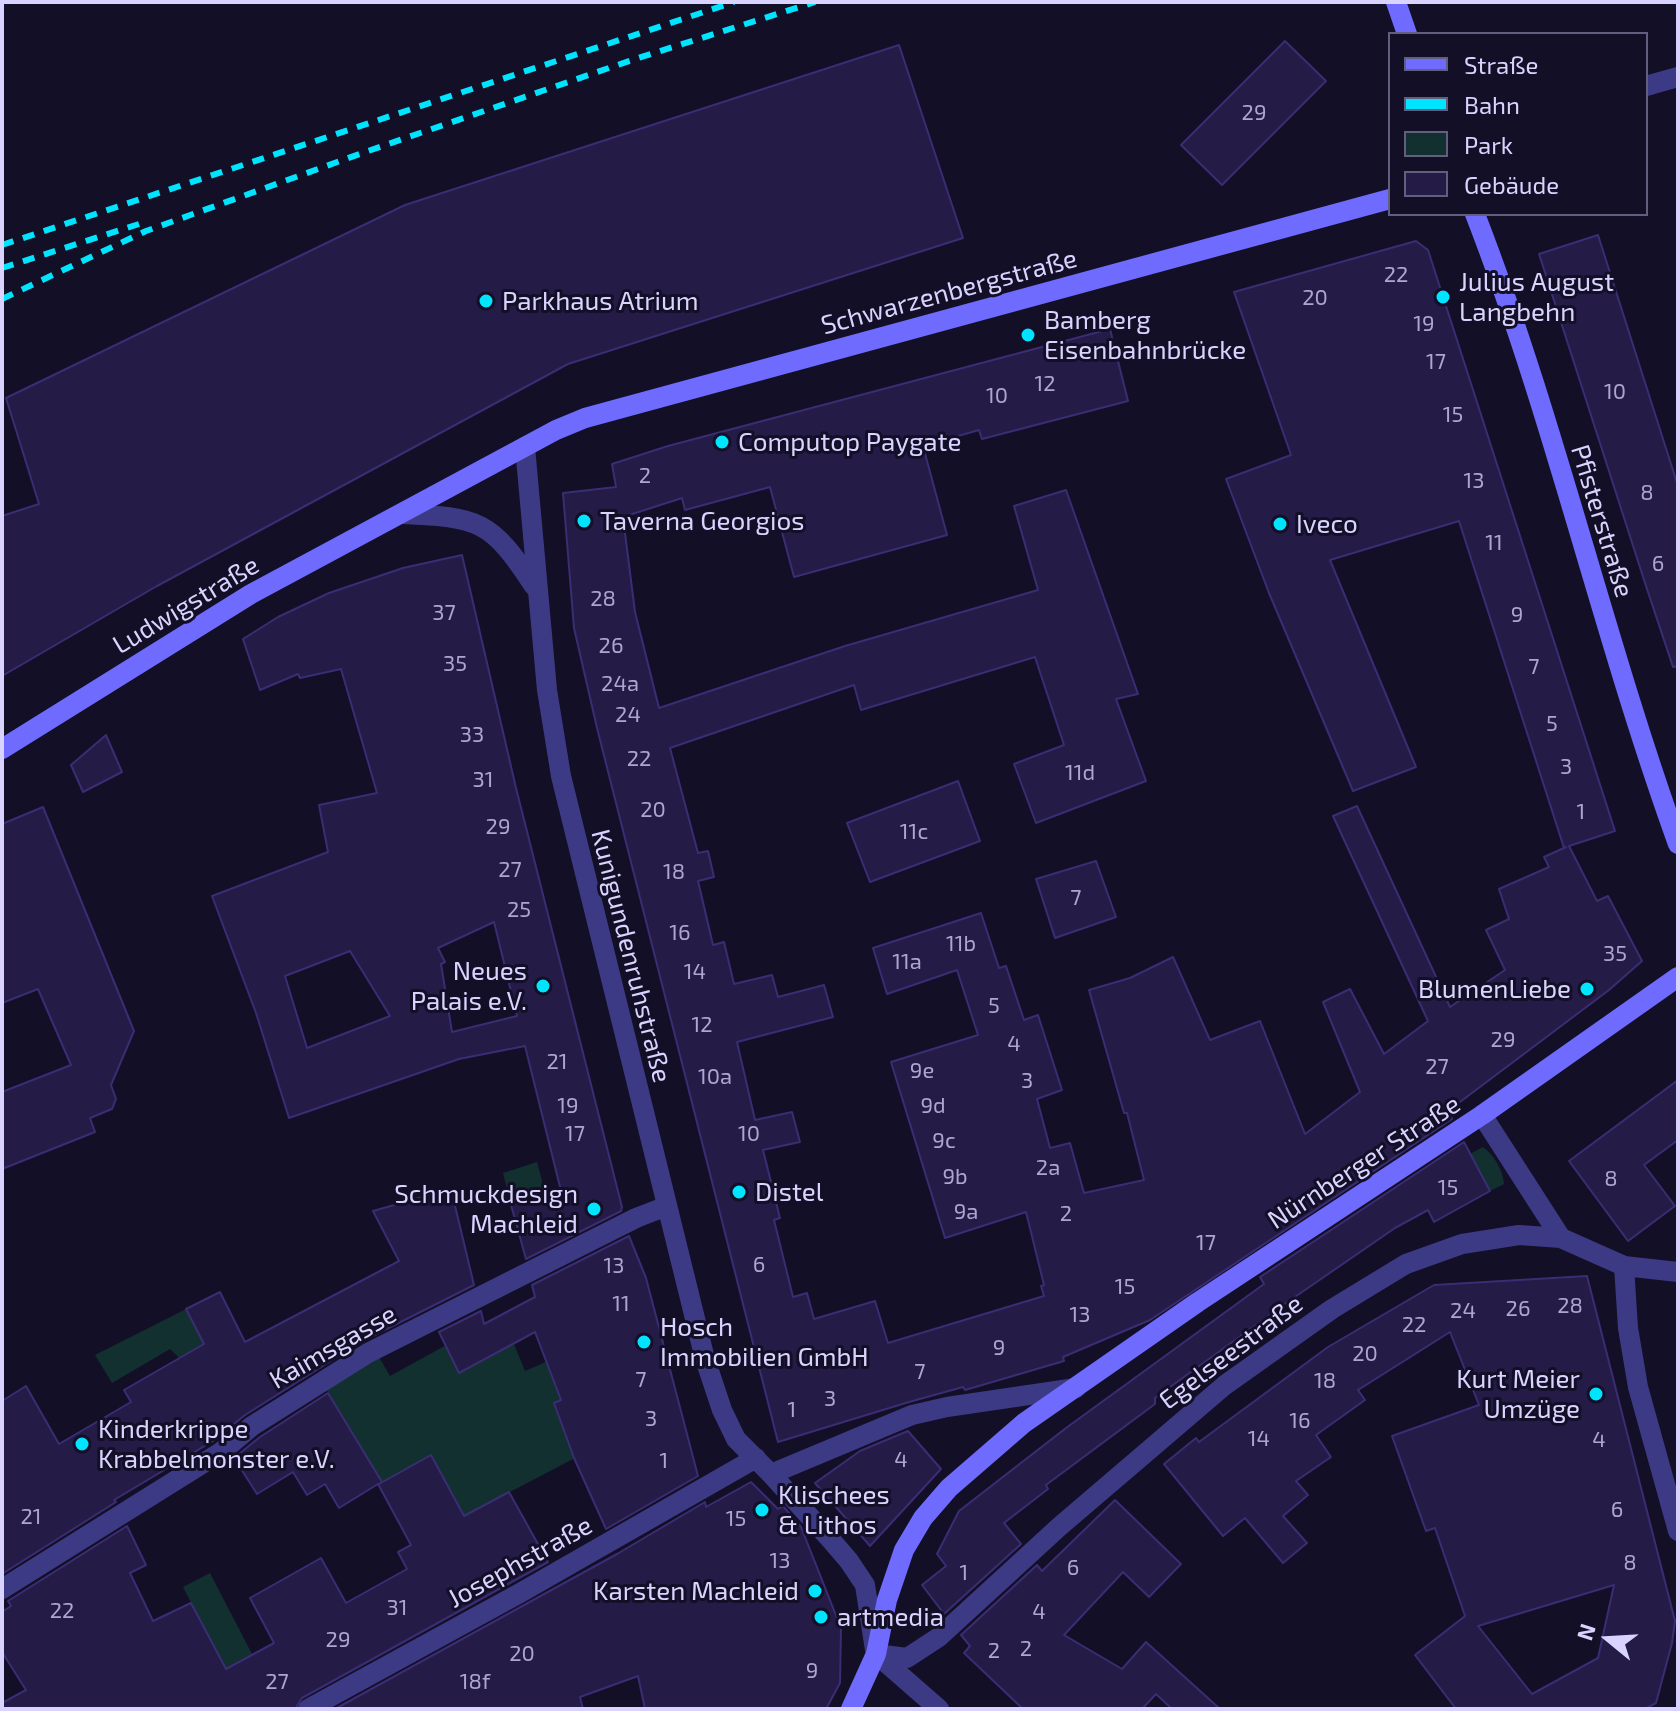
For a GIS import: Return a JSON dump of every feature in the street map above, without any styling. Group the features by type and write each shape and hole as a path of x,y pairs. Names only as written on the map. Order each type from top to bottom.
{"street":[{"path":"1396,2 1406,32"},
{"path":"1648,85 1678,77"},
{"name":"Schwarzenbergstraße","path":"525,447 556,430 622,406 1388,200"},
{"name":"Pfisterstraße","path":"1476,216 1522,346 1641,740 1678,844"},
{"name":"Ludwigstraße","path":"2,749 251,594 525,447"},
{"name":"Kunigundenruhstraße","path":"525,447 547,690 561,776 705,1359 722,1410 736,1439 849,1561 865,1585 876,1654"},
{"path":"401,514 438,515 474,522 490,529 514,555 536,589"},
{"name":"Nürnberger Straße","path":"851,1709 876,1654 887,1600 904,1550 923,1518 949,1488 1024,1423 1198,1302 1482,1115 1678,977"},
{"path":"1482,1115 1561,1238"},
{"name":"Kaimsgasse","path":"2,1589 221,1452 252,1426 368,1353 636,1218 667,1206"},
{"name":"Egelseestraße","path":"876,1654 907,1658 939,1637 1168,1432 1225,1385 1332,1309 1406,1264 1462,1244 1519,1235 1561,1238 1624,1266 1678,1272"},
{"path":"1624,1266 1628,1328 1638,1387 1678,1531"},
{"name":"Nürnberger Straße","path":"771,1474 912,1415 1076,1388"},
{"name":"Josephstraße","path":"308,1709 756,1458"},
{"path":"876,1654 939,1709"}],"green space":[{"path":"1483,1147 1497,1163 1504,1184 1490,1191 1470,1154"},
{"path":"537,1162 546,1195 511,1205 503,1173"},
{"path":"186,1309 211,1358 213,1391 170,1349 112,1383 95,1355"},
{"path":"468,1333 459,1373 514,1344 525,1371 569,1352 583,1391 554,1403 575,1458 464,1516 431,1455 368,1490 344,1450 358,1441 326,1389 379,1357 390,1376"},
{"path":"210,1573 252,1654 226,1669 183,1587"}],"building":[{"path":"1285,41 1326,81 1222,185 1181,145"},
{"name":"Parkhaus Atrium","path":"899,45 963,238 568,364 157,586 2,676 2,516 39,504 6,398 405,205"},
{"path":"1598,235 1678,486 1678,666 1673,667 1539,254"},
{"path":"1416,241 1428,250 1615,831 1569,846 1597,901 1608,896 1642,961 1609,990 1448,1111 1452,1119 1150,1320 1063,1357 1064,1361 965,1390 963,1387 909,1402 778,1442 574,628 563,493 616,487 612,464 668,446 1110,329 1128,401 982,439 979,430 923,446 947,535 794,577 770,487 685,510 682,498 623,517 635,612 659,708 845,646 1038,590 1014,506 1066,490 1138,694 1116,699 1146,781 1036,823 1014,764 1064,745 1035,657 861,710 854,685 670,748 698,853 708,851 714,877 698,881 713,945 724,942 734,984 772,975 778,997 824,985 833,1017 737,1042 755,1120 792,1112 800,1142 763,1150 780,1218 774,1220 793,1297 807,1293 814,1319 875,1301 888,1343 1044,1296 1041,1286 1044,1285 1026,1212 945,1238 891,1062 978,1035 957,970 887,994 873,948 981,913 999,968 1006,966 1024,1020 1038,1015 1062,1090 1037,1099 1050,1148 1070,1143 1084,1193 1144,1180 1089,990 1130,978 1173,957 1210,1040 1260,1021 1305,1134 1360,1092 1323,1002 1350,989 1384,1054 1428,1021 1333,816 1357,806 1450,1007 1505,970 1486,930 1509,919 1499,889 1549,867 1544,857 1564,848 1459,521 1330,560 1416,767 1353,791 1269,593 1226,479 1291,455 1234,292"},
{"path":"462,555 516,788 622,1207 621,1211 526,1259 511,1205 561,1191 525,1046 459,1059 289,1118 256,1013 212,896 328,852 319,805 377,793 341,669 300,678 298,674 260,690 243,639 278,617 329,593 403,568","holes":["494,922 517,1016 452,1032 441,964 445,962 438,948","350,951 390,1016 307,1048 285,976"]},
{"path":"106,735 122,772 83,792 71,765"},
{"path":"958,781 980,841 870,882 847,823"},
{"path":"43,807 134,1031 111,1085 116,1099 112,1109 90,1118 95,1132 2,1169 2,1092 71,1065 38,989 2,1003 2,824"},
{"path":"1096,861 1116,917 1055,938 1036,879"},
{"path":"1678,1080 1678,1140 1644,1165 1675,1206 1628,1241 1569,1161"},
{"path":"1464,1142 1490,1191 1434,1222 1428,1210 1395,1228 1155,1398 1155,1404 1046,1485 1048,1489 1004,1523 1021,1544 944,1614 922,1585 946,1566 937,1554 959,1511 1066,1428 1264,1284 1260,1277"},
{"path":"451,1189 474,1285 361,1342 245,1415 213,1441 114,1500 116,1502 2,1574 2,1401 26,1386 59,1444 131,1402 124,1390 204,1344 186,1309 220,1292 245,1342 399,1261 373,1211"},
{"path":"629,1236 646,1278 698,1476 606,1529 574,1458 554,1403 561,1400 535,1332 459,1373 439,1332 481,1311 484,1324 535,1297 532,1285"},
{"path":"1587,1276 1675,1621 1656,1703 1645,1709 1456,1709 1415,1655 1465,1616 1435,1528 1426,1531 1392,1436 1479,1405 1450,1332 1358,1390 1365,1400 1316,1435 1331,1457 1296,1481 1308,1495 1283,1516 1307,1543 1283,1563 1245,1518 1223,1536 1164,1464 1196,1438 1199,1442 1328,1347 1434,1285","holes":["1614,1585 1598,1658 1532,1694 1478,1626"]},
{"path":"328,1393 382,1482 379,1484 431,1455 464,1516 509,1492 548,1562 302,1698 295,1709 2,1709 2,1703 26,1690 2,1652 2,1612 11,1606 8,1601 127,1526 146,1565 130,1573 153,1621 191,1603 226,1669 274,1643 250,1598 321,1558 346,1603 407,1569 398,1552 411,1545 378,1484 339,1508 325,1484 307,1495 293,1472 257,1494 234,1458 260,1437"},
{"path":"908,1431 941,1469 870,1546 815,1483 860,1451"},
{"path":"751,1482 778,1509 783,1506 801,1527 841,1628 840,1683 826,1709 645,1709 638,1676 580,1697 583,1709 335,1709 617,1554 705,1502 706,1507"},
{"path":"1115,1500 1181,1564 1149,1597 1123,1572 1064,1635 1122,1669 1146,1642 1220,1709 1172,1709 1156,1694 1142,1709 1023,1709 964,1653 970,1646 961,1635 1037,1565 1042,1571"}],"railway":[{"path":"2,245 734,2"},
{"path":"2,299 146,231 632,60 815,2"},
{"path":"2,268 139,224"}],"place":[{"name":"Julius August Langbehn","path":"1443,297"},
{"name":"Parkhaus Atrium","path":"486,301"},
{"name":"Bamberg Eisenbahnbrücke","path":"1028,335"},
{"name":"Computop Paygate","path":"722,442"},
{"name":"Taverna Georgios","path":"584,521"},
{"name":"Iveco","path":"1280,524"},
{"name":"Neues Palais e.V.","path":"543,986"},
{"name":"BlumenLiebe","path":"1587,989"},
{"name":"Distel","path":"739,1192"},
{"name":"Schmuckdesign Machleid","path":"594,1209"},
{"name":"Hosch Immobilien GmbH","path":"644,1342"},
{"name":"Kurt Meier Umzüge","path":"1596,1394"},
{"name":"Kinderkrippe Krabbelmonster e.V.","path":"82,1444"},
{"name":"Klischees & Lithos","path":"762,1510"},
{"name":"Karsten Machleid","path":"815,1591"},
{"name":"artmedia","path":"821,1617"}]}
